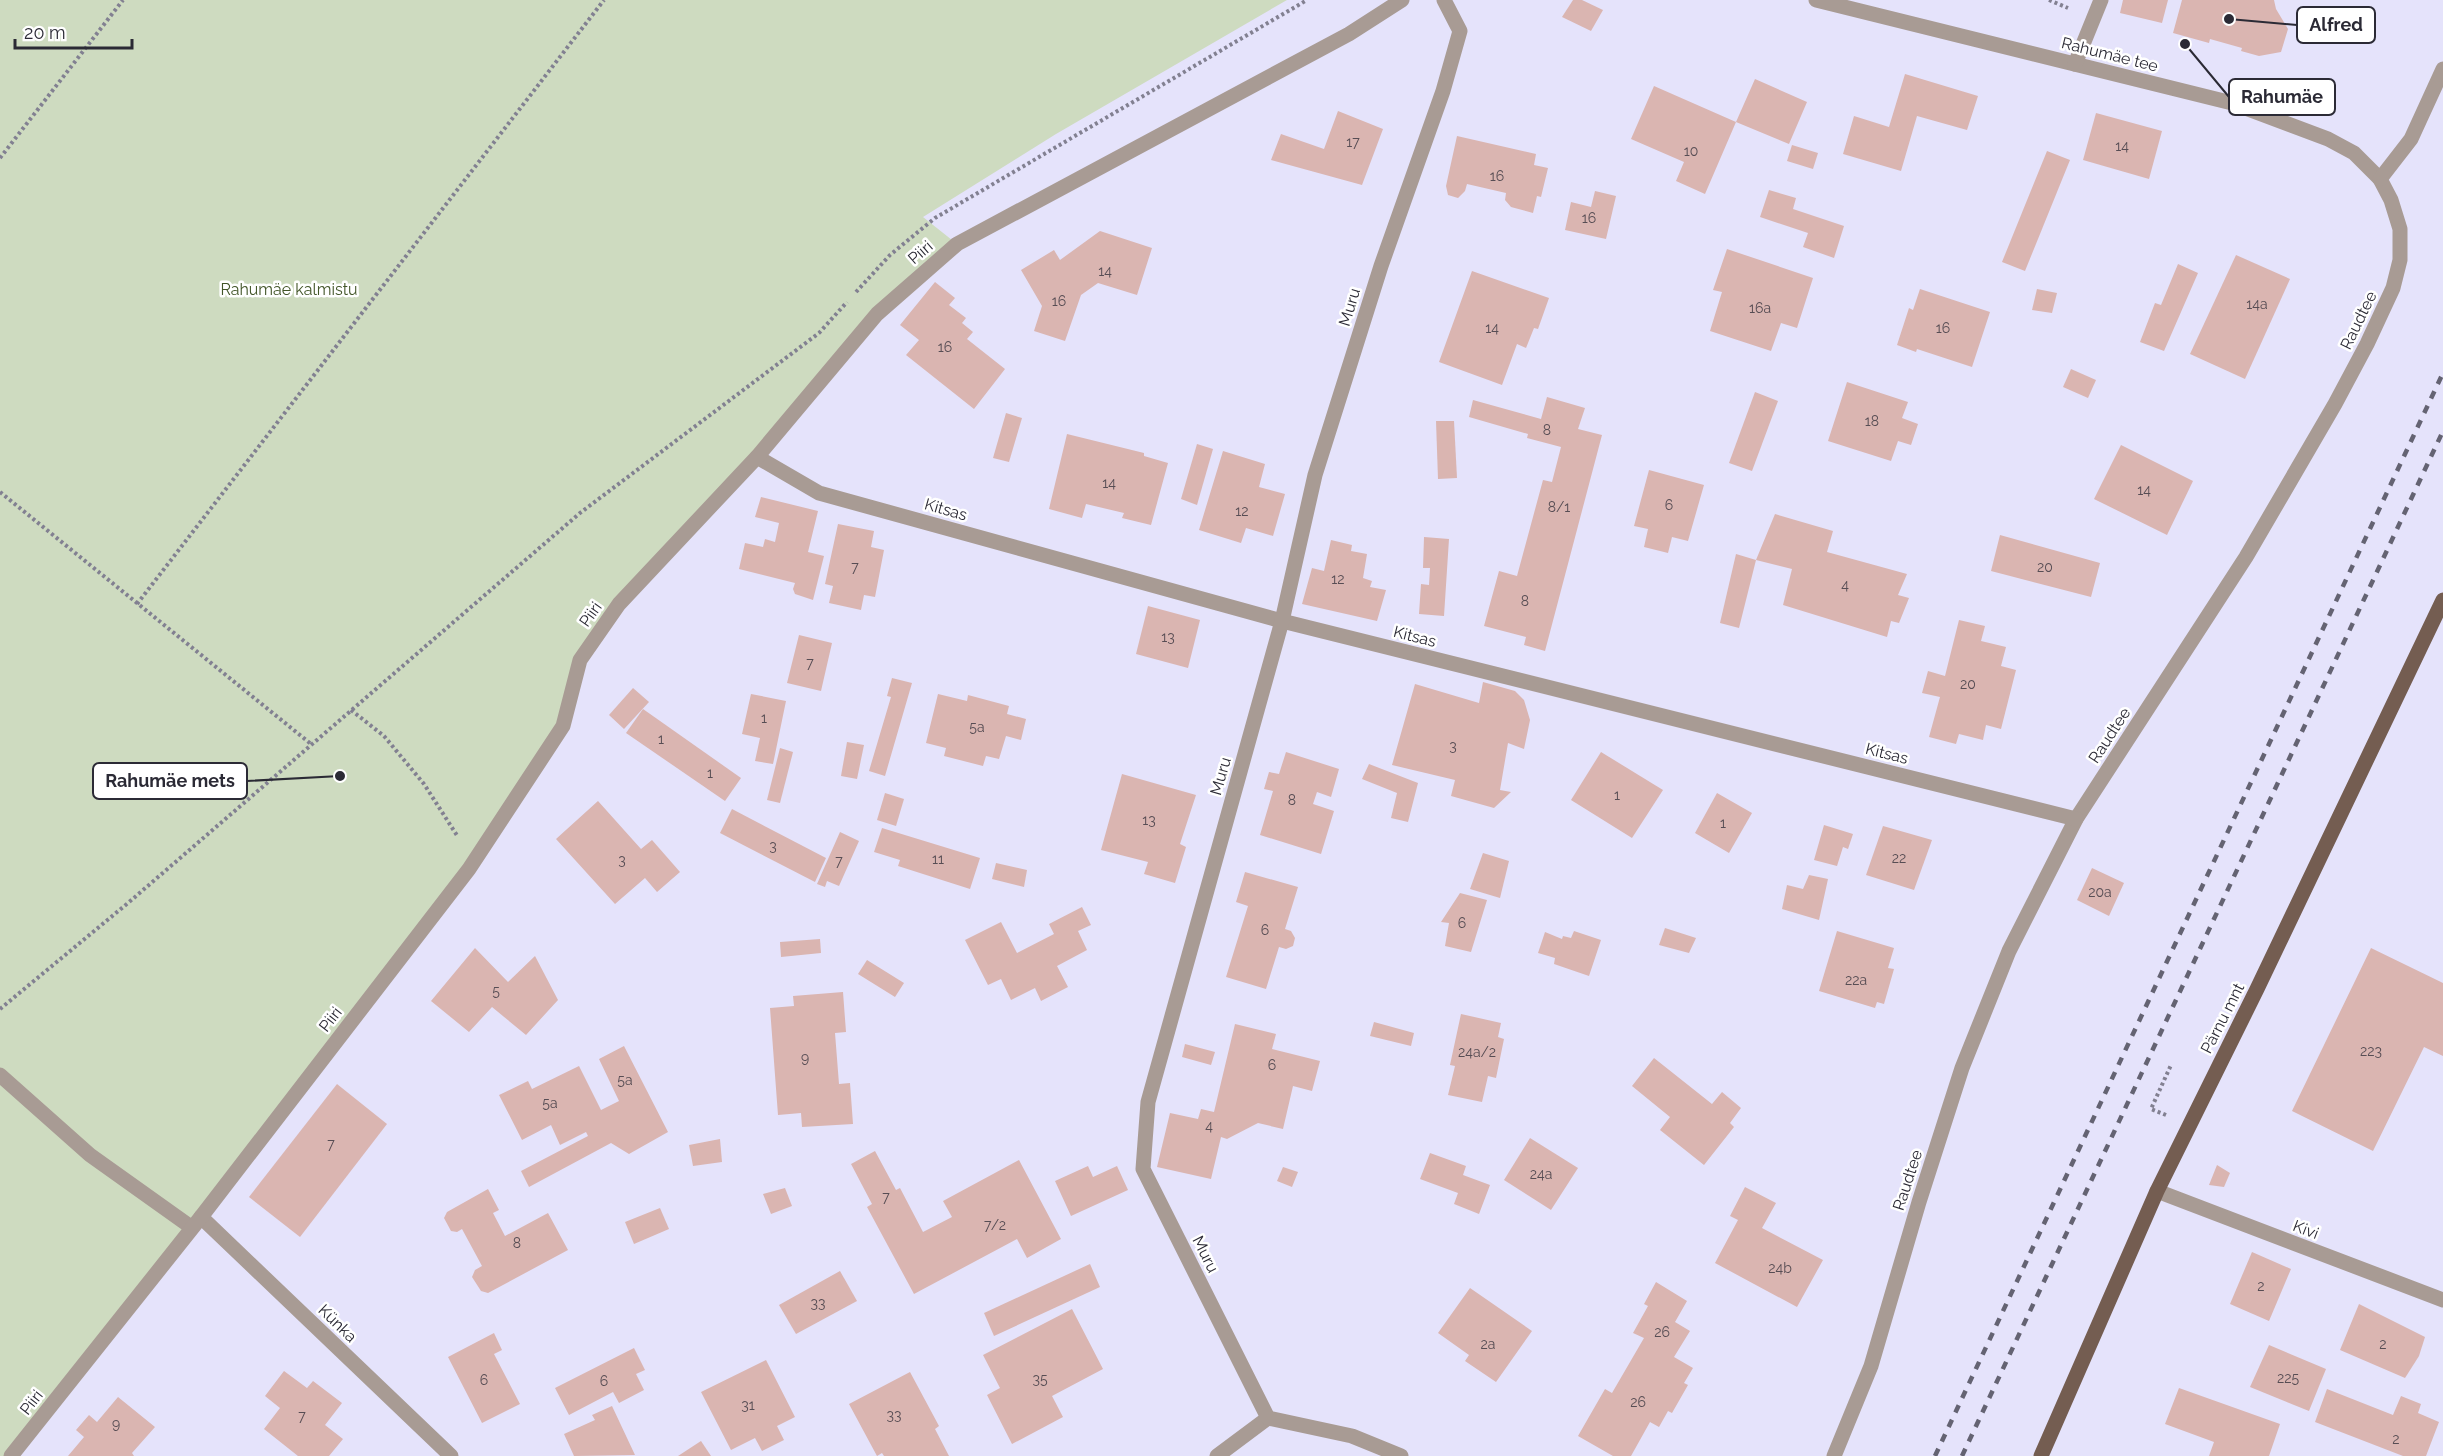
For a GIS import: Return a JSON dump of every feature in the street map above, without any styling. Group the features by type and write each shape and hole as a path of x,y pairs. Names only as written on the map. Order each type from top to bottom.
{"main road":[{"name":"Pärnu mnt","path":"2041,1456 2157,1191 2257,989 2443,600"}],"street":[{"name":"Piiri","path":"12,1456 196,1222 476,858 563,726 580,660 619,604 757,457 877,314 957,244 1349,34 1402,0"},
{"name":"Muru","path":"1268,1418 1143,1169 1148,1102 1282,621 1315,475 1381,266 1443,91 1460,31 1444,0"},
{"name":"Rahumäe tee","path":"1816,0 2232,103 2328,139 2354,153 2380,179"},
{"path":"2075,64 2101,0"},
{"path":"2380,179 2411,139 2443,69"},
{"name":"Raudtee","path":"1834,1456 1870,1366 1962,1068 2009,951 2076,819 2246,557 2310,449 2371,335 2393,288 2400,260 2400,229 2391,200 2380,179"},
{"name":"Kitsas","path":"757,457 819,493 1282,621 2076,819"},
{"name":"Künka","path":"0,1075 90,1155 196,1222 451,1456"},
{"name":"Kivi","path":"2157,1191 2443,1300"},
{"path":"1217,1456 1268,1418 1352,1436 1401,1456"}],"path":[{"path":"0,158 123,0"},
{"path":"137,604 604,0"},
{"path":"0,1009 128,903 580,513 819,333 890,255 935,218 1307,0"},
{"path":"0,492 311,744"},
{"path":"351,710 384,736 424,784 458,837 476,858"},
{"path":"2171,1065 2151,1109 2188,1125"}],"green space":[{"name":"Rahumäe kalmistu","path":"0,0 1287,0 1056,134 923,217 957,244 877,314 580,660 563,726 469,869 11,1456 0,1456"}],"building":[{"path":"1573,0 1582,0 1603,10 1591,31 1562,17"},
{"path":"2123,0 2168,0 2162,23 2120,13"},
{"path":"2182,0 2274,0 2276,9 2288,29 2281,52 2259,56 2241,51 2242,48 2210,39 2209,43 2173,33"},
{"path":"1905,74 1978,96 1967,130 1917,116 1901,171 1843,154 1854,116 1889,127"},
{"path":"1755,79 1807,102 1789,144 1736,122"},
{"path":"1654,86 1736,122 1705,194 1676,181 1684,162 1631,139"},
{"path":"1338,111 1383,129 1362,185 1271,160 1281,134 1324,149"},
{"path":"2096,113 2162,131 2149,179 2083,160"},
{"path":"1457,136 1536,154 1534,165 1548,168 1541,197 1537,196 1533,213 1511,207 1505,200 1506,193 1467,184 1465,191 1458,198 1448,195 1446,186"},
{"path":"1792,145 1818,153 1813,169 1787,161"},
{"path":"2047,151 2070,160 2025,271 2002,262"},
{"path":"1769,190 1796,198 1793,209 1844,226 1834,258 1803,247 1808,233 1760,217"},
{"path":"1595,191 1616,196 1606,239 1565,230 1571,202 1591,207"},
{"path":"1100,231 1152,248 1137,295 1098,283 1081,295 1065,341 1034,331 1042,306 1021,270 1054,250 1060,260"},
{"path":"1727,249 1813,278 1797,328 1781,323 1771,351 1710,331 1722,292 1713,290"},
{"path":"2236,255 2290,279 2245,379 2190,354"},
{"path":"2178,264 2198,273 2164,351 2140,342 2155,303 2161,305"},
{"path":"1472,271 1549,298 1538,329 1534,328 1526,348 1517,344 1502,385 1439,362"},
{"path":"935,282 955,298 949,305 966,318 962,323 973,332 967,339 1005,369 974,409 906,355 919,340 900,325"},
{"path":"1920,289 1990,312 1972,367 1897,345 1909,308 1913,310"},
{"path":"2037,289 2057,293 2052,313 2032,310"},
{"path":"2071,369 2096,380 2088,398 2063,387"},
{"path":"1847,382 1908,402 1902,418 1918,424 1911,445 1898,441 1891,461 1828,441"},
{"path":"1755,392 1778,401 1752,471 1729,463"},
{"path":"1547,397 1585,408 1578,429 1602,435 1545,651 1524,645 1526,637 1484,626 1499,571 1517,576 1543,480 1552,482 1561,447 1527,438 1528,434 1469,417 1473,400 1541,419"},
{"path":"1006,413 1022,418 1009,462 993,458"},
{"path":"1436,421 1454,421 1457,478 1438,479"},
{"path":"1067,434 1144,453 1144,456 1168,463 1151,525 1122,518 1124,513 1086,504 1082,518 1049,509"},
{"path":"1197,444 1213,449 1197,505 1181,499"},
{"path":"2121,445 2193,481 2167,535 2094,499"},
{"path":"1223,451 1265,464 1259,487 1285,494 1273,536 1246,528 1241,543 1199,530"},
{"path":"1649,470 1704,485 1688,541 1672,537 1668,553 1644,547 1648,529 1634,526"},
{"path":"761,497 818,511 808,552 824,556 813,600 795,594 793,589 795,583 739,569 745,543 763,547 765,539 775,542 779,523 755,517"},
{"path":"1775,514 1833,531 1827,552 1907,574 1898,595 1909,598 1899,623 1891,621 1887,637 1783,605 1792,569 1756,560"},
{"path":"838,524 874,531 871,547 884,550 875,597 864,595 861,610 829,603 833,586 825,584"},
{"path":"2000,535 2100,563 2091,597 1991,571"},
{"path":"1424,537 1449,539 1444,616 1419,614 1421,584 1429,585 1430,568 1423,568"},
{"path":"1331,540 1352,545 1351,551 1367,554 1363,578 1372,581 1370,587 1386,590 1377,621 1302,604 1312,568 1324,571"},
{"path":"1736,554 1756,560 1739,628 1720,623"},
{"path":"1148,606 1200,620 1188,668 1136,654"},
{"path":"1959,620 1985,626 1981,641 2006,647 2001,666 2016,670 2001,729 1986,725 1983,740 1959,734 1956,744 1929,737 1940,697 1922,693 1928,671 1945,676"},
{"path":"799,635 832,643 821,691 787,683"},
{"path":"892,678 912,683 885,776 869,771 891,697 887,696"},
{"path":"1483,682 1515,691 1524,700 1530,720 1524,749 1508,743 1500,790 1511,792 1494,808 1451,796 1455,780 1392,765 1415,684 1479,703"},
{"path":"633,688 649,702 624,729 609,715"},
{"path":"751,694 786,701 773,764 755,761 760,738 742,734"},
{"path":"938,694 967,701 968,695 1009,706 1007,714 1026,719 1021,740 1006,736 999,759 986,756 983,766 944,756 946,748 926,743"},
{"path":"643,709 741,778 725,801 626,733"},
{"path":"847,742 864,745 857,779 841,776"},
{"path":"780,748 793,752 780,803 767,800"},
{"path":"1286,752 1339,769 1331,797 1317,792 1313,804 1334,811 1321,854 1260,835 1273,791 1264,789 1269,772 1279,774"},
{"path":"1601,752 1663,790 1632,838 1571,800"},
{"path":"1369,764 1418,783 1408,822 1391,818 1397,793 1362,779"},
{"path":"1122,774 1196,795 1180,844 1186,847 1175,883 1144,874 1148,862 1101,850"},
{"path":"885,793 904,799 896,826 877,820"},
{"path":"1717,793 1752,813 1729,853 1695,833"},
{"path":"598,801 641,849 652,840 680,872 657,892 645,878 615,904 556,839"},
{"path":"732,809 826,858 815,882 720,833"},
{"path":"1824,825 1853,834 1848,849 1843,847 1837,866 1814,860"},
{"path":"1883,826 1932,840 1914,890 1866,875"},
{"path":"882,828 980,858 970,889 898,866 900,860 874,852"},
{"path":"840,832 859,841 839,886 827,881 825,887 817,884"},
{"path":"1483,853 1509,861 1500,898 1470,889"},
{"path":"996,863 1027,870 1024,887 992,879"},
{"path":"2092,868 2124,883 2109,916 2077,900"},
{"path":"1245,872 1298,887 1285,929 1291,931 1295,938 1293,946 1286,949 1279,947 1266,989 1226,977 1248,906 1236,902"},
{"path":"1809,875 1828,879 1819,920 1782,909 1787,885 1803,889"},
{"path":"1460,893 1487,900 1471,952 1445,946 1449,923 1441,922"},
{"path":"1082,907 1091,925 1078,931 1087,950 1057,966 1068,987 1041,1001 1035,988 1011,1000 1001,979 988,985 965,940 1001,922 1017,953 1054,934 1049,924"},
{"path":"1665,928 1696,938 1689,953 1659,945"},
{"path":"1574,931 1601,940 1589,976 1554,964 1555,958 1538,953 1545,932 1562,939 1563,936 1571,938"},
{"path":"1837,931 1894,948 1888,968 1894,969 1884,1004 1877,1002 1875,1008 1819,991"},
{"path":"820,939 821,953 781,957 780,942"},
{"path":"475,948 508,982 535,956 558,1000 526,1035 492,1007 469,1032 431,1001"},
{"path":"2371,948 2443,983 2443,1056 2424,1047 2373,1151 2292,1111"},
{"path":"867,960 904,983 895,997 858,974"},
{"path":"843,992 846,1032 835,1033 839,1084 850,1083 853,1124 802,1127 801,1113 778,1115 770,1008 794,1006 793,996"},
{"path":"1461,1014 1501,1023 1498,1037 1504,1039 1496,1078 1488,1076 1482,1102 1448,1095 1455,1066 1450,1065"},
{"path":"1374,1022 1414,1033 1411,1046 1370,1036"},
{"path":"1235,1024 1276,1034 1272,1049 1320,1061 1312,1091 1293,1086 1283,1129 1258,1123 1227,1139 1221,1137 1211,1179 1157,1167 1170,1113 1198,1119 1201,1109 1214,1112"},
{"path":"1185,1044 1215,1052 1211,1065 1182,1057"},
{"path":"624,1046 668,1132 629,1154 611,1143 529,1187 521,1171 588,1136 586,1132 560,1145 551,1125 522,1140 499,1095 528,1081 532,1089 579,1066 601,1110 619,1101 599,1059"},
{"path":"1654,1058 1712,1104 1722,1092 1741,1108 1730,1123 1734,1127 1704,1165 1660,1130 1670,1117 1632,1086"},
{"path":"337,1084 387,1124 300,1237 249,1197"},
{"path":"1530,1138 1578,1168 1551,1210 1504,1180"},
{"path":"720,1139 722,1162 693,1166 689,1145"},
{"path":"875,1151 896,1190 900,1188 923,1232 952,1217 943,1201 1019,1160 1061,1239 1027,1258 1017,1239 914,1294 867,1207 872,1204 851,1164"},
{"path":"1430,1153 1466,1166 1463,1175 1490,1185 1479,1214 1454,1204 1458,1193 1420,1179"},
{"path":"2217,1165 2230,1173 2224,1187 2209,1185"},
{"path":"1088,1166 1093,1177 1117,1166 1128,1190 1071,1216 1055,1181"},
{"path":"1283,1167 1298,1172 1292,1187 1277,1181"},
{"path":"1745,1187 1776,1203 1762,1228 1823,1260 1797,1307 1715,1263 1738,1220 1730,1216"},
{"path":"785,1188 792,1206 771,1214 763,1194"},
{"path":"488,1189 499,1210 493,1213 505,1236 548,1213 568,1250 488,1293 481,1291 472,1277 475,1270 482,1266 462,1229 457,1232 451,1231 444,1218 447,1212"},
{"path":"660,1208 669,1229 634,1244 625,1222"},
{"path":"2252,1252 2291,1269 2269,1321 2230,1304"},
{"path":"1090,1264 1100,1287 994,1336 984,1313"},
{"path":"840,1271 857,1301 796,1334 779,1305"},
{"path":"1656,1282 1687,1301 1675,1322 1690,1331 1674,1357 1693,1368 1684,1383 1688,1385 1672,1413 1668,1411 1659,1427 1650,1422 1631,1456 1613,1456 1578,1436 1605,1389 1612,1393 1644,1338 1633,1333 1648,1306 1644,1304"},
{"path":"1470,1288 1532,1331 1496,1382 1465,1361 1469,1355 1438,1333"},
{"path":"2359,1304 2425,1337 2419,1356 2405,1378 2340,1350"},
{"path":"1072,1309 1103,1369 1052,1396 1063,1417 1012,1444 987,1395 1000,1388 983,1355"},
{"path":"494,1333 502,1350 494,1354 520,1404 482,1423 448,1357"},
{"path":"2269,1345 2326,1369 2309,1411 2250,1387"},
{"path":"634,1348 645,1370 636,1374 644,1390 619,1403 613,1392 569,1415 555,1388"},
{"path":"766,1360 795,1417 777,1426 784,1440 762,1451 755,1438 731,1450 701,1392"},
{"path":"284,1371 307,1388 313,1381 342,1403 325,1425 343,1439 329,1456 298,1456 264,1429 280,1408 265,1396"},
{"path":"910,1372 939,1426 935,1429 949,1456 884,1456 882,1453 877,1456 849,1404"},
{"path":"2179,1388 2280,1424 2269,1456 2209,1456 2214,1442 2165,1424"},
{"path":"2327,1389 2393,1415 2401,1396 2421,1404 2418,1413 2439,1422 2426,1456 2403,1456 2315,1422"},
{"path":"118,1397 155,1427 132,1453 134,1456 68,1456 84,1437 76,1430 89,1415 97,1422"},
{"path":"612,1406 635,1455 574,1456 564,1434 595,1420 592,1415"},
{"path":"701,1441 711,1456 678,1456"}],"railway":[{"path":"1935,1456 2443,373"},
{"path":"1962,1456 2443,431"}],"place":[{"name":"Alfred","path":"2229,19"},
{"name":"Rahumäe","path":"2185,44"},
{"name":"Rahumäe mets","path":"340,776"}]}
